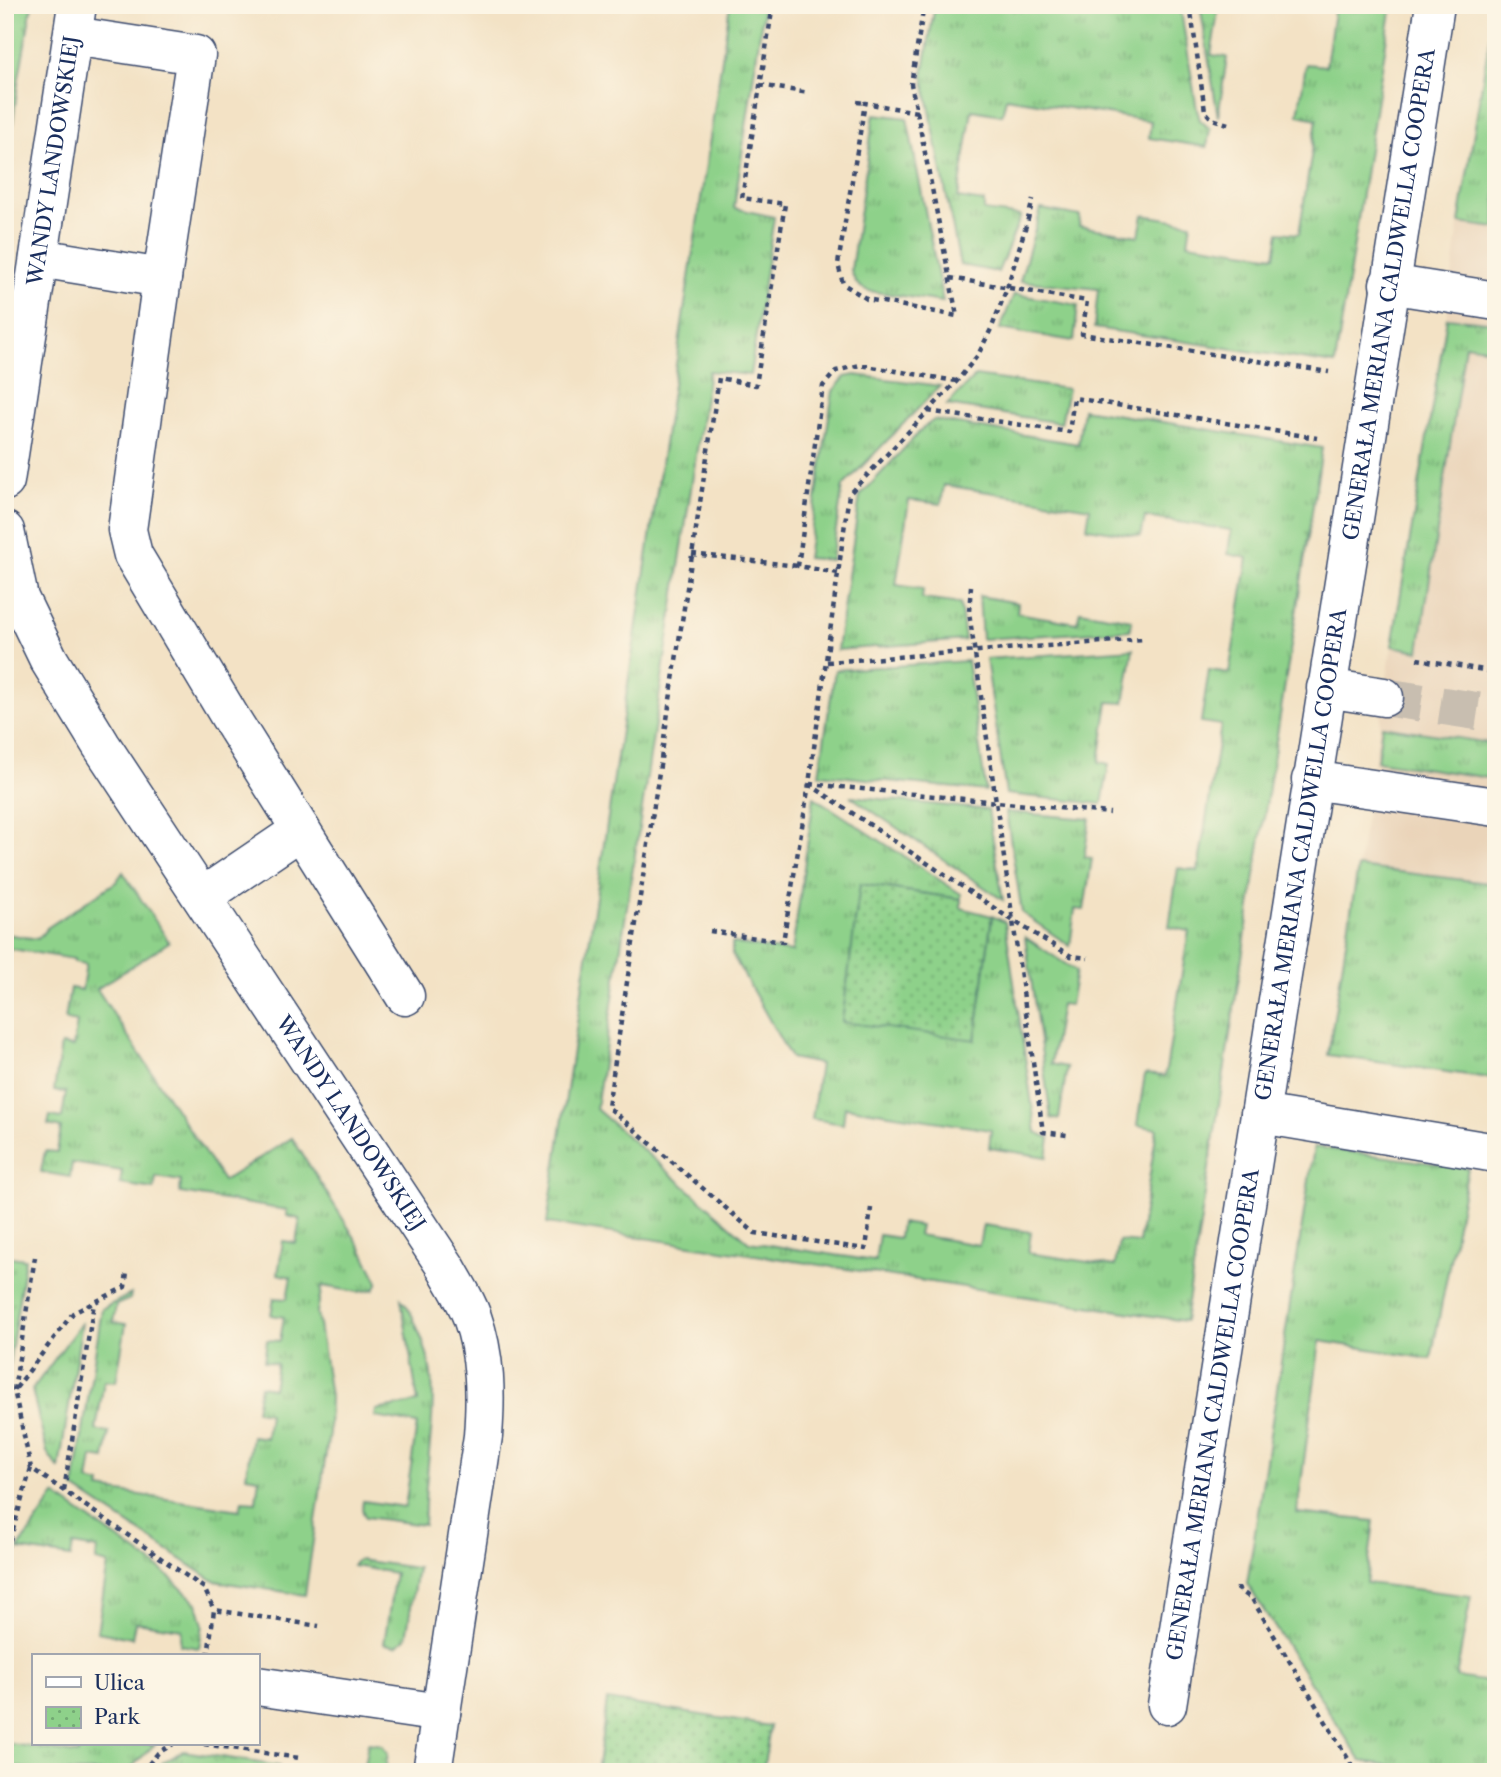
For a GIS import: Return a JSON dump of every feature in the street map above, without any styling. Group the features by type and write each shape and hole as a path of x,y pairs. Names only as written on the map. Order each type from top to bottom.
{"street":[{"name":"GENERAŁA MERIANA CALDWELLA COOPERA","path":"1167,1705 1434,5"},
{"path":"75,20 196,55 127,530 133,555 405,996"},
{"name":"WANDY LANDOWSKIEJ","path":"5,481 75,20"},
{"path":"39,258 162,278"},
{"path":"1389,284 1496,301"},
{"name":"WANDY LANDOWSKIEJ","path":"5,531 19,597 49,660 95,735 447,1269 472,1316 482,1356 486,1394 483,1436 432,1772"},
{"path":"1326,688 1384,697"},
{"path":"1311,780 1496,807"},
{"path":"202,897 301,830"},
{"path":"1260,1115 1496,1153"},
{"path":"259,1686 441,1713"}],"path":[{"path":"773,5 742,198 785,204 756,384 719,378 608,1107 755,1233 866,1249 871,1208"},
{"path":"865,103 838,264 843,284 867,299 957,316 911,84 924,5"},
{"path":"1191,5 1205,111 1212,119 1228,124"},
{"path":"760,85 809,93"},
{"path":"857,102 917,112"},
{"path":"710,931 783,942 827,662 849,494 957,381 978,355 1007,288 1033,199"},
{"path":"950,278 1087,301 1082,334 1334,373"},
{"path":"798,566 824,386 836,372 860,365 957,381"},
{"path":"927,411 1069,432 1074,398 1324,439"},
{"path":"692,554 838,573"},
{"path":"971,586 969,612 1043,1132 1068,1135"},
{"path":"827,662 1144,639"},
{"path":"1405,657 1496,672"},
{"path":"809,784 1110,813"},
{"path":"809,784 1012,920 1071,956 1087,958"},
{"path":"7,1550 31,1468 14,1390 34,1257"},
{"path":"14,1390 73,1313 125,1287 127,1272"},
{"path":"64,1490 94,1303"},
{"path":"31,1468 204,1588 214,1610 208,1654"},
{"path":"1238,1589 1252,1599 1356,1772"},
{"path":"214,1610 319,1626"},
{"path":"142,1772 158,1753 170,1746"},
{"path":"218,1746 299,1758"}],"shaded area":[{"path":"1459,223 1496,228 1496,884 1358,867 1447,318"}],"green space":[{"path":"5,5 32,5 5,182"},
{"path":"730,5 764,5 734,208 774,217 750,375 709,371 596,1109 749,1242 875,1261 879,1235 899,1238 901,1223 920,1226 918,1235 979,1245 983,1225 1031,1232 1028,1253 1115,1266 1119,1241 1139,1243 1157,1129 1137,1125 1145,1074 1165,1076 1189,931 1169,927 1178,868 1198,871 1221,725 1201,722 1209,670 1229,673 1248,558 1228,554 1231,530 1145,517 1141,536 1087,528 1090,508 944,485 941,504 909,500 896,585 923,589 922,599 960,604 965,640 837,650 860,496 923,428 934,420 1078,444 1083,409 1322,448 1185,1321 547,1223"},
{"path":"935,5 1180,5 1197,110 1200,120 1210,129 1207,147 1149,138 1151,121 1006,98 1002,115 972,110 958,198 984,202 984,211 1021,216 998,272 960,265 923,75"},
{"path":"1200,5 1219,5 1211,55 1227,57 1218,117"},
{"path":"1335,5 1392,5 1335,364 1094,328 1098,289 1020,281 1041,209 1080,216 1079,226 1139,236 1143,215 1191,223 1188,243 1275,256 1279,232 1299,234 1317,119 1298,115 1306,64 1326,66"},
{"path":"1496,5 1496,228 1459,223"},
{"path":"874,114 907,118 943,302 869,291 853,277 851,270"},
{"path":"1014,294 1078,305 1074,341 1000,329"},
{"path":"1447,318 1496,323 1496,350 1465,345 1419,651 1392,646"},
{"path":"855,375 940,386 843,486 831,560 807,558 833,391 845,377"},
{"path":"975,376 1068,389 1061,423 947,405"},
{"path":"979,596 1018,603 1017,613 1077,623 1080,611 1132,620 1130,630 982,639"},
{"path":"1133,649 1124,703 1108,702 1099,762 1109,764 1102,804 1006,794 986,659"},
{"path":"967,661 986,791 819,774 835,670"},
{"path":"1382,726 1496,744 1496,779 1377,761"},
{"path":"850,796 988,810 1003,900"},
{"path":"814,797 961,894 961,899 860,884 975,1040 992,916 1005,922 1036,1132 1050,1138 1047,1157 989,1148 991,1130 845,1107 843,1124 812,1119 820,1064 791,1058 732,954 732,943 792,952"},
{"path":"1006,812 1090,819 1084,857 1092,858 1084,910 1075,909 1070,946 1022,913"},
{"path":"1358,867 1496,884 1496,1079 1328,1055"},
{"path":"123,872 169,942 97,989 223,1181 292,1138 360,1246 378,1282 374,1289 358,1292 322,1286 317,1312 330,1396 329,1433 305,1595 214,1581 74,1488 102,1309 131,1294 130,1299 116,1305 113,1322 126,1324 116,1382 104,1381 96,1430 109,1433 105,1459 92,1457 88,1481 101,1484 100,1489 240,1510 242,1501 256,1502 259,1478 246,1476 252,1436 266,1438 269,1413 256,1411 260,1386 273,1388 277,1364 264,1361 267,1340 280,1341 284,1317 271,1315 274,1298 287,1299 291,1277 278,1274 283,1241 296,1243 300,1219 287,1216 287,1210 180,1193 181,1181 156,1177 154,1189 120,1184 122,1171 72,1163 70,1177 41,1172 45,1151 57,1152 61,1128 48,1125 50,1116 62,1118 66,1092 54,1091 61,1045 73,1047 77,1022 65,1020 70,988 82,990 86,964 74,962 74,959 5,948 5,934 38,939 47,928 116,882"},
{"path":"860,884 961,899 961,908 992,916 975,1040 842,1022"},
{"path":"1025,937 1076,971 1070,1005 1061,1004 1051,1064 1067,1067 1059,1119 1051,1118"},
{"path":"1314,1147 1468,1168 1431,1359 1320,1341 1297,1513 1374,1521 1366,1583 1471,1596 1456,1677 1496,1683 1496,1772 1435,1772 1361,1761 1247,1584"},
{"path":"5,1256 25,1259 8,1372 5,1372"},
{"path":"401,1299 412,1315 425,1347 432,1384 424,1525 366,1517 362,1509 363,1501 405,1507 417,1424 375,1417 376,1410 418,1402"},
{"path":"82,1322 59,1469 47,1452 32,1390"},
{"path":"55,1495 162,1570 197,1603 203,1625 199,1648 180,1645 182,1629 135,1622 132,1638 97,1632 108,1564 96,1561 97,1549 73,1545 71,1557 18,1549"},
{"path":"358,1560 417,1568 406,1638 396,1646 384,1644 395,1573 353,1566"},
{"path":"607,1700 770,1726 763,1772 597,1772"},
{"path":"5,1743 78,1754 80,1746 153,1746 127,1772 43,1772 5,1765"},
{"path":"368,1743 382,1745 388,1753 385,1772 363,1772"},
{"path":"183,1751 279,1766 278,1772 157,1772 163,1762"}],"tunnel":[{"path":"1384,697 1496,714"}]}
